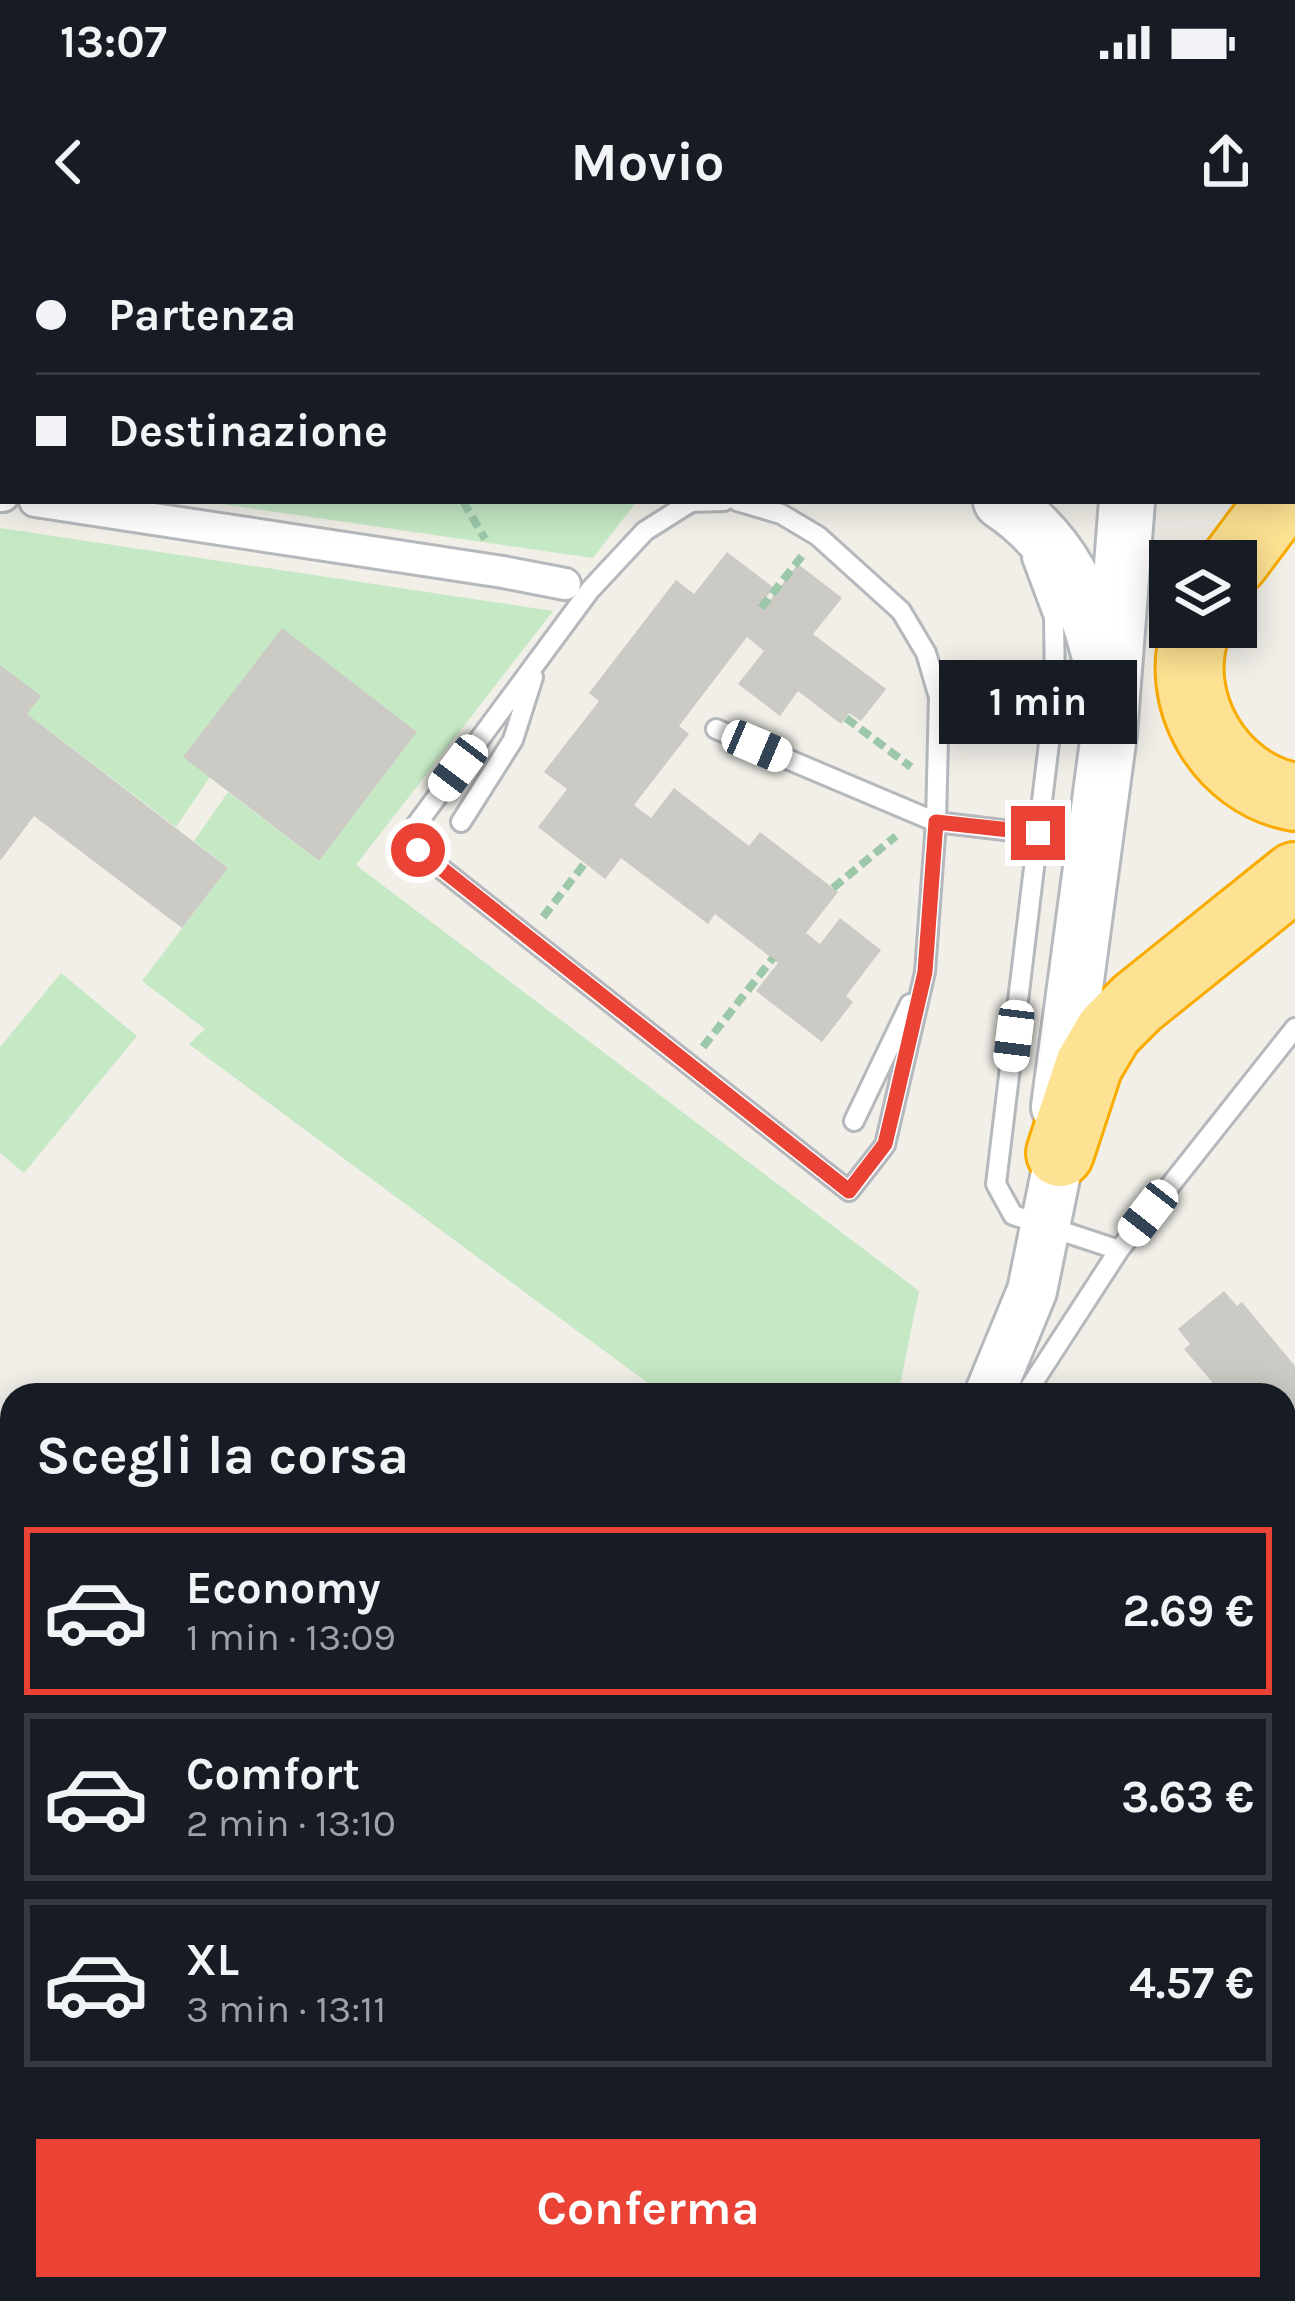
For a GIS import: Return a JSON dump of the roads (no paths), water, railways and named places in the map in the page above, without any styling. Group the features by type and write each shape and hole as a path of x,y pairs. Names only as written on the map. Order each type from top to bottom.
{"highway":[{"path":"1192,648 1189,683 1205,731 1218,751 1270,791 1295,797"},
{"path":"1060,1153 1089,1065 1109,1031 1295,876"}],"main road":[{"path":"1001,504 1036,530 1059,556 1086,603 1104,675 1109,734"},
{"path":"1060,1153 1059,1098 1109,734 1127,504"}],"street":[{"path":"55,504 565,584"},
{"path":"994,1383 1032,1292 1060,1153"}],"lane":[{"path":"688,504 645,531 590,590 405,840 849,1191 885,1144 925,972 928,819 937,786 939,697 926,653 901,611 818,536 782,514 747,504"},
{"path":"999,504 1022,538 1054,617 1055,693 996,1184 1013,1215 1119,1250"},
{"path":"461,822 513,740 539,659"},
{"path":"716,729 928,819 1094,841"},
{"path":"854,1121 925,972"},
{"path":"1033,1383 1119,1250 1295,1028"}]}
